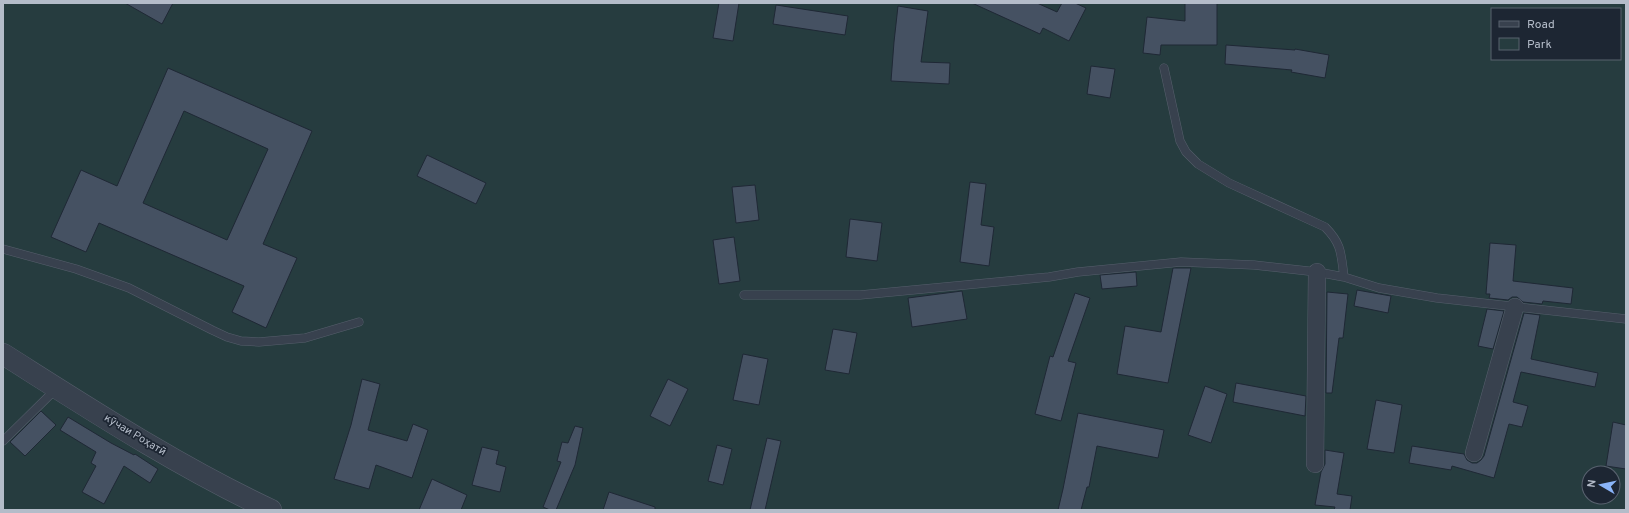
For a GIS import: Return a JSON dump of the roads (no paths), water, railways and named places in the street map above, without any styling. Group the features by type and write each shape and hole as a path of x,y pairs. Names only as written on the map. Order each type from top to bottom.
{"street":[{"path":"1315,464 1317,272"},
{"path":"1474,453 1515,307"},
{"name":"кӯчаи Роҳатӣ","path":"3,354 188,467 271,510"}],"lane":[{"path":"1164,68 1180,141 1186,152 1198,164 1229,183 1324,227 1335,237 1341,251 1344,277"},
{"path":"3,249 76,269 129,288 227,337 241,341 260,342 305,338 359,322"},
{"path":"744,294 860,295 1049,277 1078,272 1181,262 1254,265 1317,272 1344,277 1379,288 1437,298 1626,318"},
{"path":"3,440 58,387"}]}
